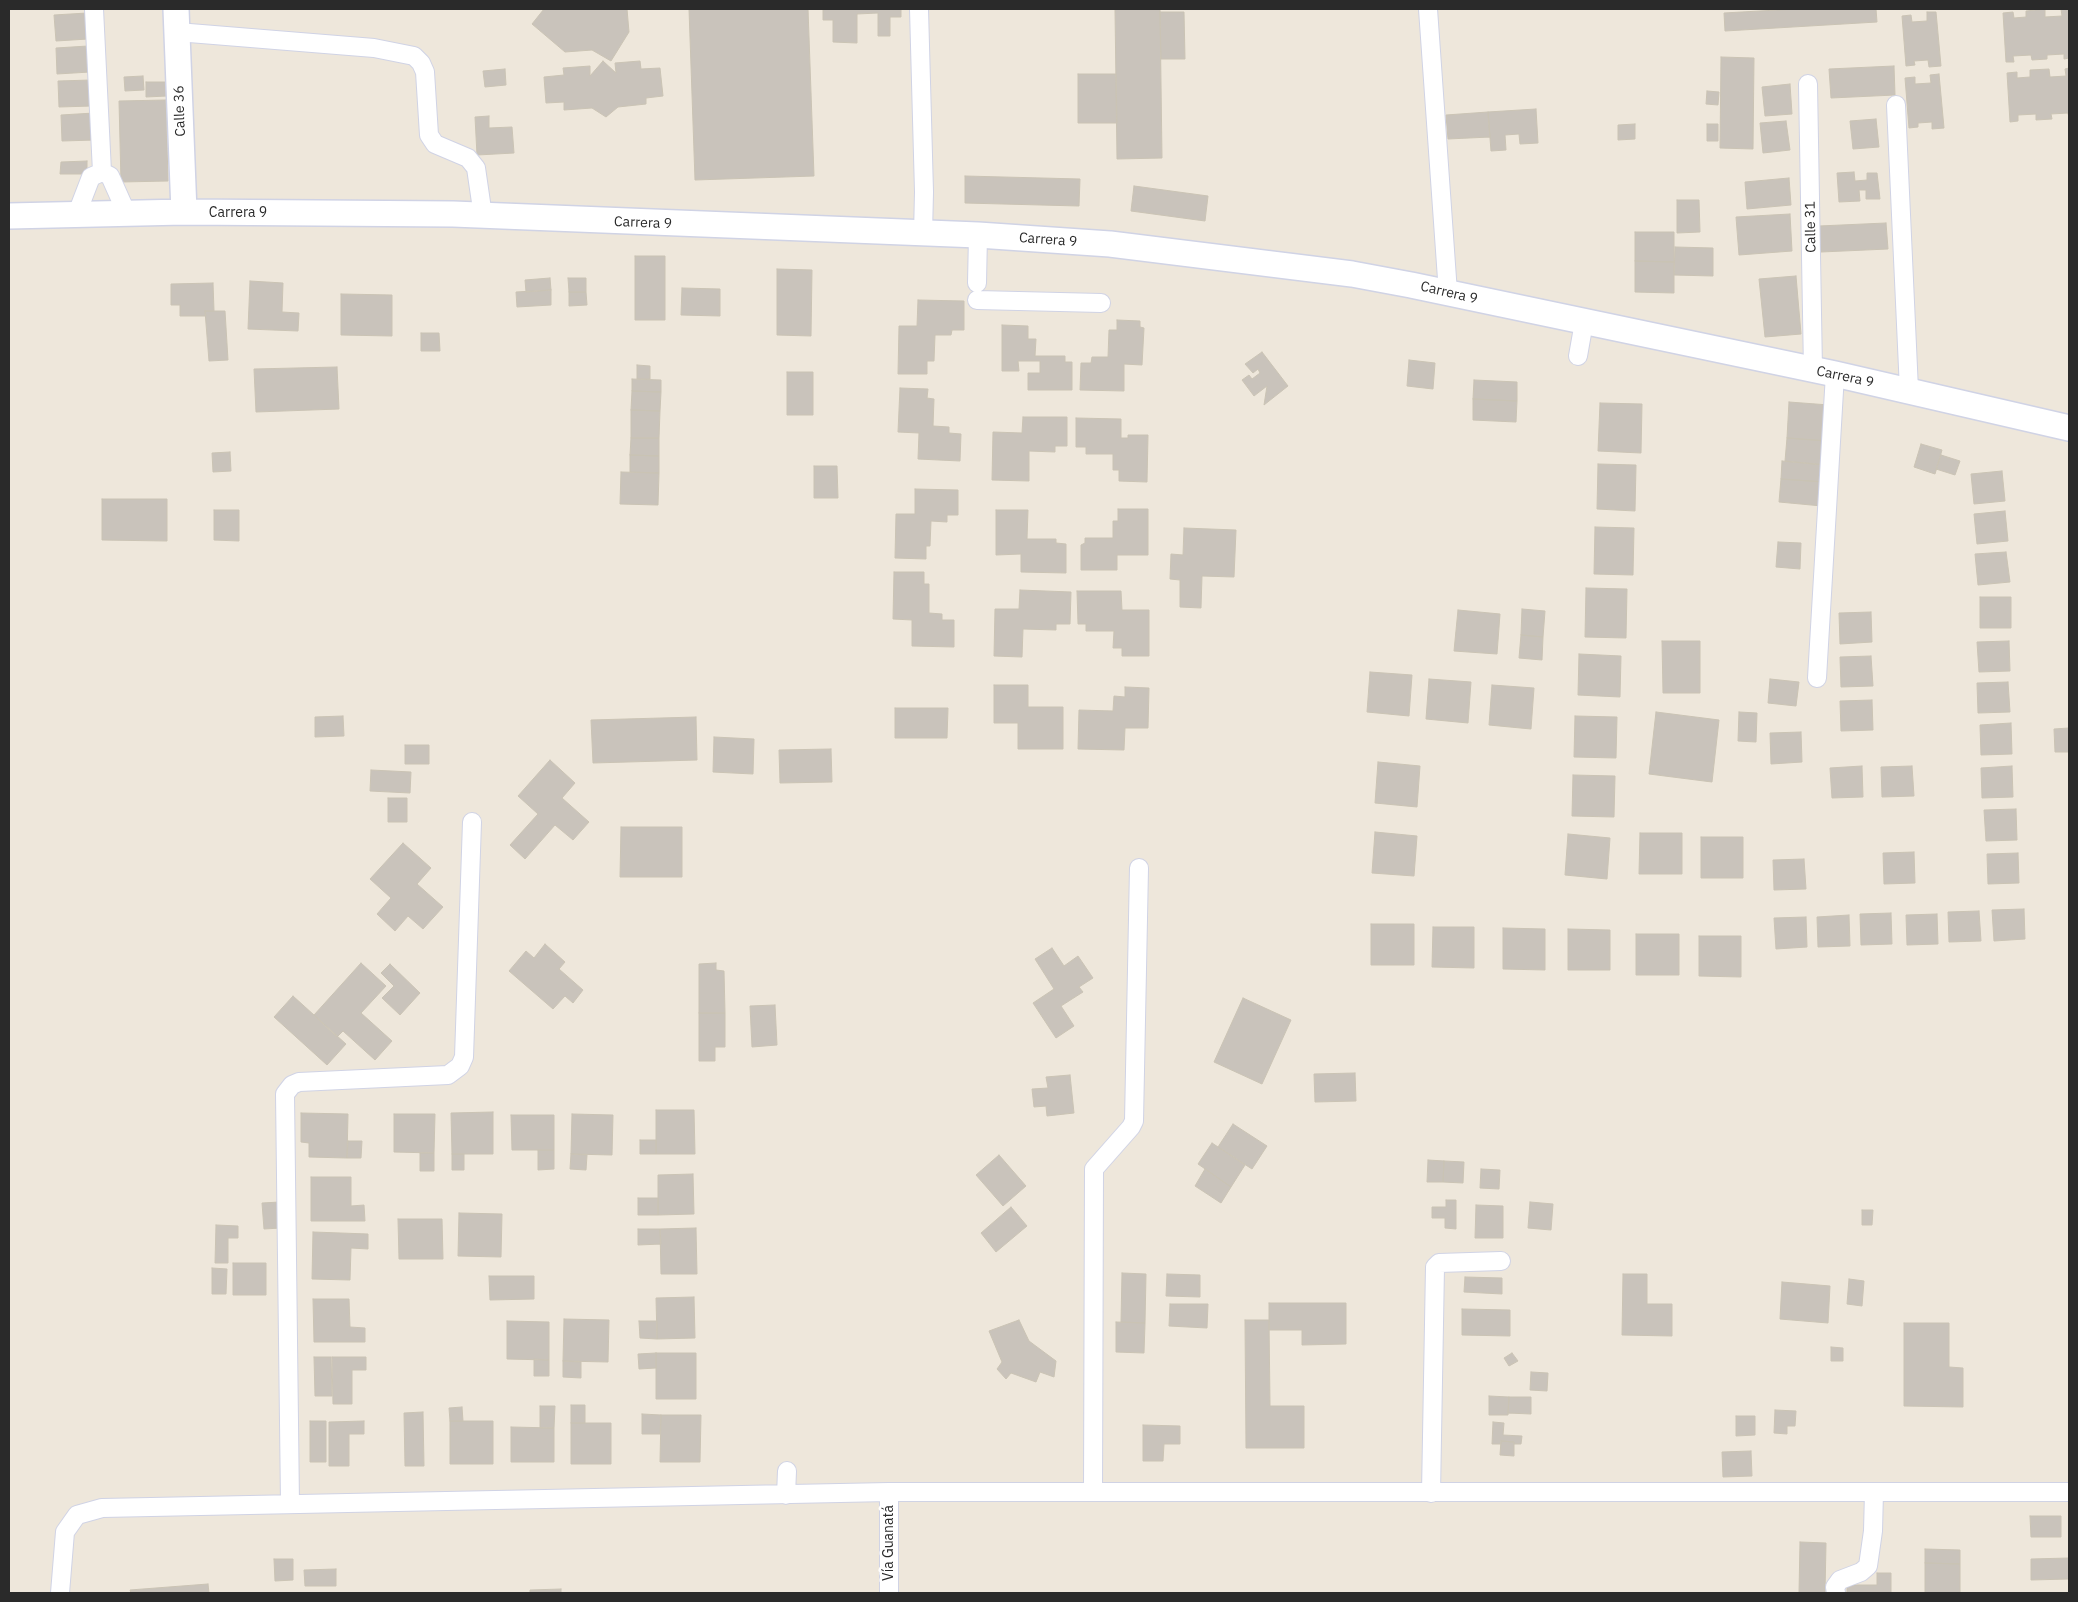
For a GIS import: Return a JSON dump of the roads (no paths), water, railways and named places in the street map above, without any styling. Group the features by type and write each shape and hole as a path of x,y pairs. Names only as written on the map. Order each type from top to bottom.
{"main road":[{"name":"Calle 36","path":"177,20 184,212"},
{"name":"Carrera 9","path":"9,216 76,216 184,212 483,216 978,235 1170,250 1352,274 1448,293 1909,390 2069,428"}],"street":[{"path":"94,9 102,172"},
{"path":"919,9 924,192 923,234"},
{"path":"1428,9 1448,293"},
{"path":"177,20 374,48 414,56 421,63 425,72 429,135 435,144 468,158 476,168 483,216"},
{"name":"Calle 31","path":"1808,84 1824,372 1817,678"},
{"path":"1896,105 1909,390"},
{"path":"102,172 110,176 127,214"},
{"path":"76,216 91,177 102,172"},
{"path":"978,235 977,292 1101,303"},
{"path":"1578,356 1584,322"},
{"path":"290,1504 285,1094 292,1085 299,1082 448,1075 460,1066 464,1057 472,822"},
{"path":"1093,1491 1094,1169 1131,1128 1134,1121 1138,868"},
{"path":"1431,1493 1435,1267 1439,1263 1501,1261"},
{"path":"786,1495 787,1471"},
{"path":"60,1593 65,1532 77,1516 102,1508 889,1492 2069,1492"},
{"name":"Vía Guanatá","path":"889,1492 889,1593"},
{"path":"1836,1593 1835,1587 1840,1580 1861,1572 1868,1566 1873,1531 1874,1492"}]}
